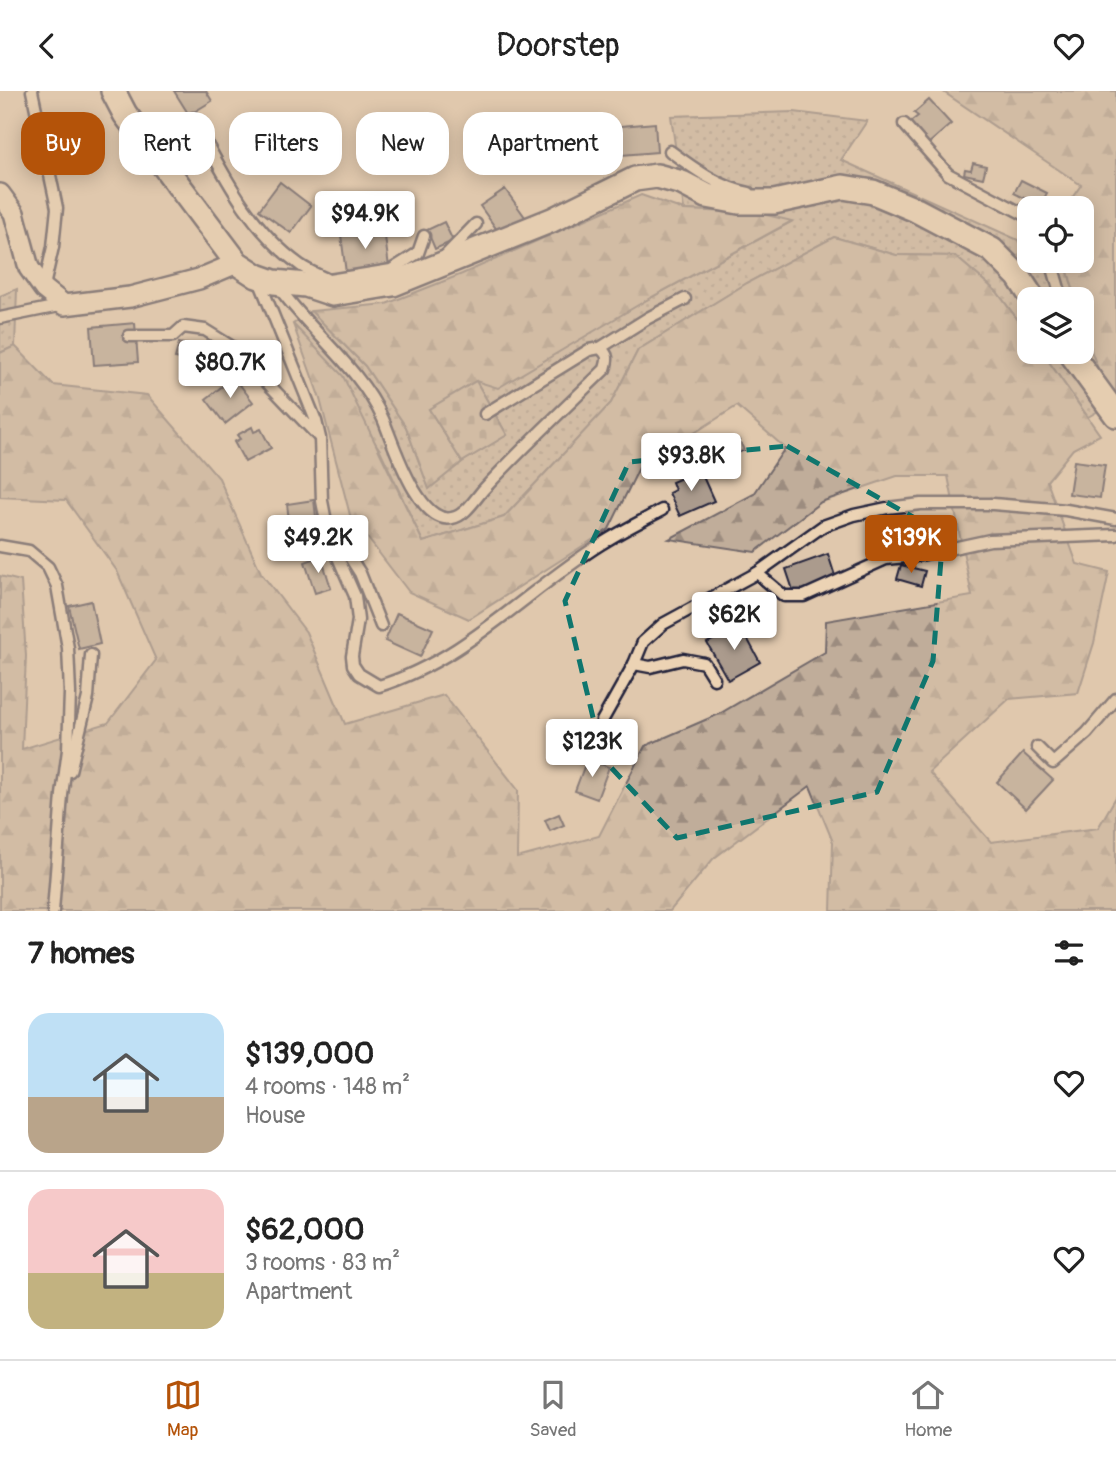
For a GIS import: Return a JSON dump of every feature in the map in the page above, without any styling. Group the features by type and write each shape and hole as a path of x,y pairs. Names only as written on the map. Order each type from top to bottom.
{"street":[{"path":"113,91 125,114 236,263 266,279 317,283 334,293 393,284 552,220 635,179 657,176 681,183 708,196 739,202 774,202 843,187 873,192 916,210 992,250 1025,287"},
{"path":"0,194 14,213 29,268 44,289 64,305 130,297 198,279 236,263"},
{"path":"1078,364 1116,415"}],"lane":[{"path":"32,91 57,208 53,247 44,289"},
{"path":"904,124 948,174 1017,211"},
{"path":"670,151 693,168 743,192 795,198"},
{"path":"215,158 236,197 264,234 317,283 391,270 418,253 424,236"},
{"path":"435,267 476,224"},
{"path":"266,279 343,360 368,391 382,416 408,479 425,507 439,517 452,518 463,513 510,461 605,369 608,360 606,353 600,348"},
{"path":"266,279 320,437 323,501 329,537 355,596 358,620 353,665 359,674 379,686 395,681 458,649 600,544 662,510"},
{"path":"485,414 589,350 600,348 685,299"},
{"path":"0,318 64,305"},
{"path":"128,336 173,336 183,327 205,330 234,348 320,437"},
{"path":"1082,364 1086,376"},
{"path":"323,501 337,537 360,573 381,626"},
{"path":"601,754 607,738 602,721 634,664 643,642 663,624 757,573 823,526 887,507 921,505 993,504 1066,510 1116,519"},
{"path":"757,573 784,596 804,596 886,559 916,556 990,540 1116,535"},
{"path":"0,546 29,551 48,568 57,586 68,648 68,750 53,911"},
{"path":"62,795 76,753 88,697 91,655"},
{"path":"634,664 650,667 683,659 704,663 714,679"},
{"path":"1037,747 1053,763 1087,733 1116,699"}],"highlighted area":[{"path":"787,446 943,534 933,661 877,792 677,838 603,759 565,601 629,462"}],"green space":[{"path":"942,91 1116,91 1116,401 1094,358 1094,287 1073,287 1068,273 1094,273 1094,196 1073,196 1081,185"},
{"path":"794,112 867,121 841,160 1017,240 1017,273 1068,273 1072,287 1017,287 1017,319 997,292 955,256 896,255 834,237 747,283 638,350 611,403 504,517 423,542 380,450 293,324 311,311 365,366 406,427 429,488 462,462 507,435 476,381 650,298 791,222 758,213 684,210 671,116"},
{"path":"641,195 684,210 758,213 792,221 650,298 498,388 476,381 429,409 462,462 429,489 406,427 365,366 311,311 386,304 462,274"},
{"path":"834,237 896,255 955,256 997,292 1017,319 1017,364 1050,364 1100,435 1073,449 1047,481 1077,564 1109,572 1094,643 1078,693 1009,699 929,772 991,842 1098,828 1116,797 1116,911 831,911 833,842 810,786 713,859 670,911 609,911 605,907 598,911 0,911 0,576 21,581 26,656 22,749 108,723 156,660 117,571 66,500 0,497 0,353 15,346 53,385 147,395 219,478 261,573 306,632 345,724 444,695 518,790 517,858 599,836 645,746 719,714 825,652 826,621 972,596 948,476 897,476 821,502 755,552 669,539 754,494 785,448 737,406 639,468 609,529 469,619 409,592 350,515 320,399 293,324 343,376 423,542 504,517 611,403 638,350 747,283"},
{"path":"17,289 15,346 0,353 0,296"},
{"path":"1094,357 1115,401 1088,417 1050,364 1094,364"},
{"path":"476,381 507,435 462,462 429,409"}],"building":[{"path":"174,91 206,91 212,101 194,112 187,112"},
{"path":"929,100 951,124 928,144 909,123 918,116 914,113"},
{"path":"655,123 657,152 623,155 623,126"},
{"path":"973,163 986,166 983,178 964,174 965,169 971,170"},
{"path":"1021,180 1047,193 1045,196 1020,196 1014,193"},
{"path":"280,182 311,206 291,233 259,210"},
{"path":"505,189 525,217 500,234 480,206"},
{"path":"444,222 453,241 435,249 427,230"},
{"path":"384,229 389,267 346,273 341,235"},
{"path":"135,323 138,362 94,365 91,327"},
{"path":"179,343 194,346 191,361 175,358"},
{"path":"234,377 253,402 225,424 206,399"},
{"path":"252,427 254,432 261,429 271,448 245,462 234,442 240,439 237,435"},
{"path":"739,440 744,450 731,456 726,445"},
{"path":"1074,461 1105,465 1100,498 1069,494"},
{"path":"700,470 714,501 680,516 669,493 675,490 672,482"},
{"path":"314,500 317,525 290,529 287,504"},
{"path":"828,554 836,579 794,593 786,569"},
{"path":"321,556 331,588 315,593 305,562"},
{"path":"901,565 925,571 921,586 897,579"},
{"path":"91,601 100,644 79,649 69,606"},
{"path":"397,613 433,629 420,657 385,641"},
{"path":"740,625 760,662 728,680 707,643"},
{"path":"1023,753 1053,780 1026,809 997,782"},
{"path":"587,759 609,767 597,799 575,791"},
{"path":"559,814 564,825 550,831 545,820"}]}
